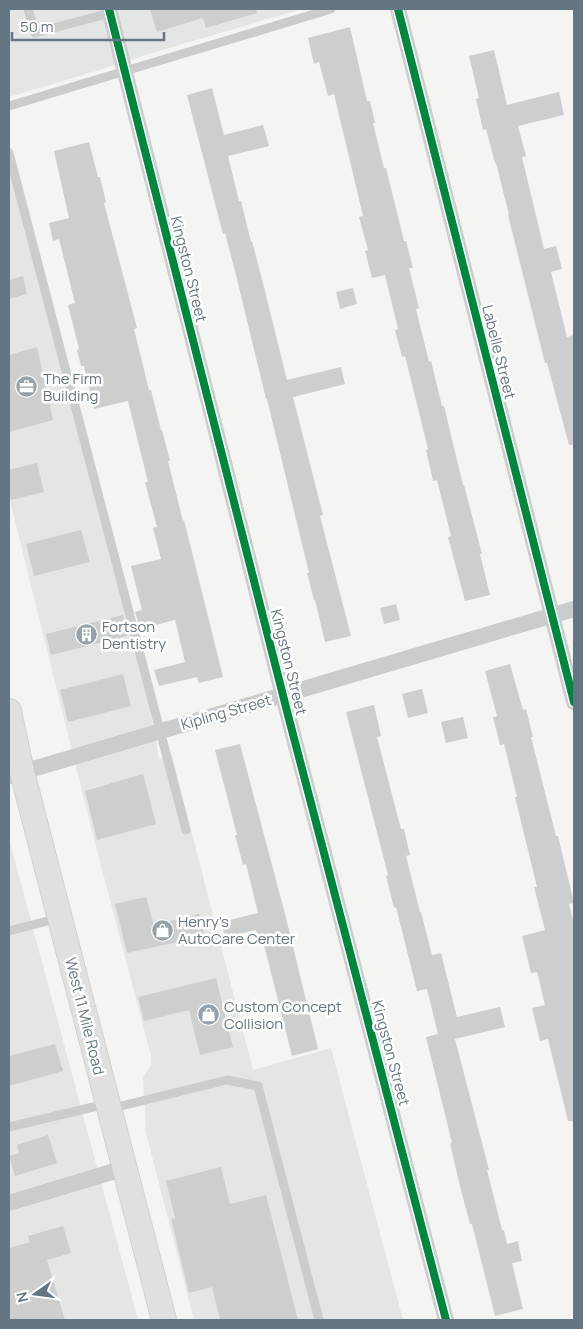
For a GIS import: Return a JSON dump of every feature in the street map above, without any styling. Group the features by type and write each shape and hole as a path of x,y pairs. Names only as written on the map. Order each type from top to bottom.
{"main road":[{"name":"West 11 Mile Road","path":"9,711 16,774 60,918 164,1320"}],"street":[{"name":"Labelle Street","path":"398,9 574,702"},
{"name":"Kingston Street","path":"109,11 446,1320"},
{"name":"Kipling Street","path":"16,774 574,608"},
{"path":"9,1203 125,1168"}],"lane":[{"path":"28,9 35,33 109,11"},
{"path":"9,106 125,71 307,12 332,9"},
{"path":"9,153 186,830"},
{"path":"9,931 60,918"},
{"path":"9,1127 227,1080 258,1086 319,1320"}],"shaded area":[{"path":"9,9 302,9 9,97"},
{"path":"9,155 148,697 159,759 172,756 253,1070 331,1048 403,1320 194,1320 146,1133 143,1078 151,1064 151,1056 94,839 9,497"},
{"path":"9,839 138,1320 9,1320"}],"building":[{"path":"150,9 256,9 257,13 206,28 203,18 157,32"},
{"path":"350,27 367,101 370,101 375,123 373,123 384,168 386,168 404,241 406,241 413,268 409,268 419,308 416,309 429,362 431,361 442,406 444,406 482,554 480,554 490,595 465,601 448,537 451,536 437,480 433,481 426,450 428,449 405,356 402,357 395,330 398,329 385,275 372,278 365,251 368,250 359,217 363,216 334,94 328,96 319,62 314,64 308,38"},
{"path":"494,50 507,105 559,92 564,115 518,126 526,156 522,157 544,249 556,246 562,269 551,272 567,337 574,335 574,445 569,445 547,363 545,363 496,163 486,129 483,130 476,99 479,98 469,56"},
{"path":"212,88 224,135 263,125 269,146 228,156 239,201 241,201 252,241 287,380 341,367 345,384 293,397 323,515 320,516 351,636 325,642 236,275 225,233 223,234 187,95"},
{"path":"89,142 98,177 100,177 106,202 104,203 137,328 134,329 149,390 151,390 170,461 168,461 223,677 199,683 197,677 159,686 154,670 185,662 175,620 140,629 135,612 142,610 131,566 161,559 153,528 157,527 145,482 148,482 128,401 94,409 84,366 81,366 77,350 79,349 68,305 75,303 59,239 53,241 49,223 69,218 54,151"},
{"path":"23,276 27,294 9,299 9,280"},
{"path":"353,288 357,304 340,309 336,292"},
{"name":"The Firm Building","path":"37,347 53,420 9,432 9,355"},
{"path":"37,463 44,492 11,500 9,470"},
{"path":"81,530 90,562 34,576 26,544"},
{"path":"396,604 400,620 384,624 380,608"},
{"name":"Fortson Dentistry","path":"123,615 128,632 126,632 127,636 51,655 46,634"},
{"path":"510,664 523,710 526,709 533,737 531,737 574,903 569,904 574,924 574,1121 568,1121 548,1039 540,1041 532,1008 545,1005 537,972 531,973 522,936 545,930 534,887 537,887 515,797 517,797 504,744 500,745 493,717 497,716 485,671"},
{"path":"123,674 131,706 68,722 60,690"},
{"path":"422,689 428,713 408,718 402,694"},
{"path":"374,705 381,736 377,737 401,829 404,829 410,855 406,856 420,912 432,955 441,953 457,1017 500,1007 505,1027 455,1039 489,1170 487,1170 502,1230 504,1230 507,1244 518,1241 522,1261 512,1263 523,1309 495,1316 472,1224 470,1224 461,1190 450,1144 452,1143 426,1037 438,1034 427,989 417,991 396,907 394,908 386,876 388,875 346,712"},
{"path":"463,717 468,738 446,743 441,722"},
{"path":"240,744 318,1049 292,1056 264,945 260,946 256,930 225,937 221,922 258,913 246,864 243,865 235,835 237,835 215,750"},
{"path":"143,774 156,824 97,840 85,791"},
{"name":"Henry's AutoCare Center","path":"146,897 154,925 199,914 205,936 127,953 115,904"},
{"name":"Custom Concept Collision","path":"216,978 233,1047 200,1055 189,1010 144,1021 138,997"},
{"path":"55,1044 63,1071 9,1086 9,1056"},
{"path":"48,1135 57,1163 15,1176 9,1156 19,1153 17,1145"},
{"path":"221,1167 230,1204 266,1195 298,1320 220,1320 212,1287 189,1293 171,1219 175,1218 166,1181"},
{"path":"63,1226 71,1253 47,1260 65,1320 9,1320 9,1248 30,1242 28,1236"}],"cycle path":[{"path":"109,9 289,719 446,1320"},
{"path":"398,9 574,702"}],"place":[{"name":"The Firm Building","path":"27,387"},
{"name":"Fortson Dentistry","path":"86,635"},
{"name":"Henry's AutoCare Center","path":"162,930"},
{"name":"Custom Concept Collision","path":"208,1015"}]}
